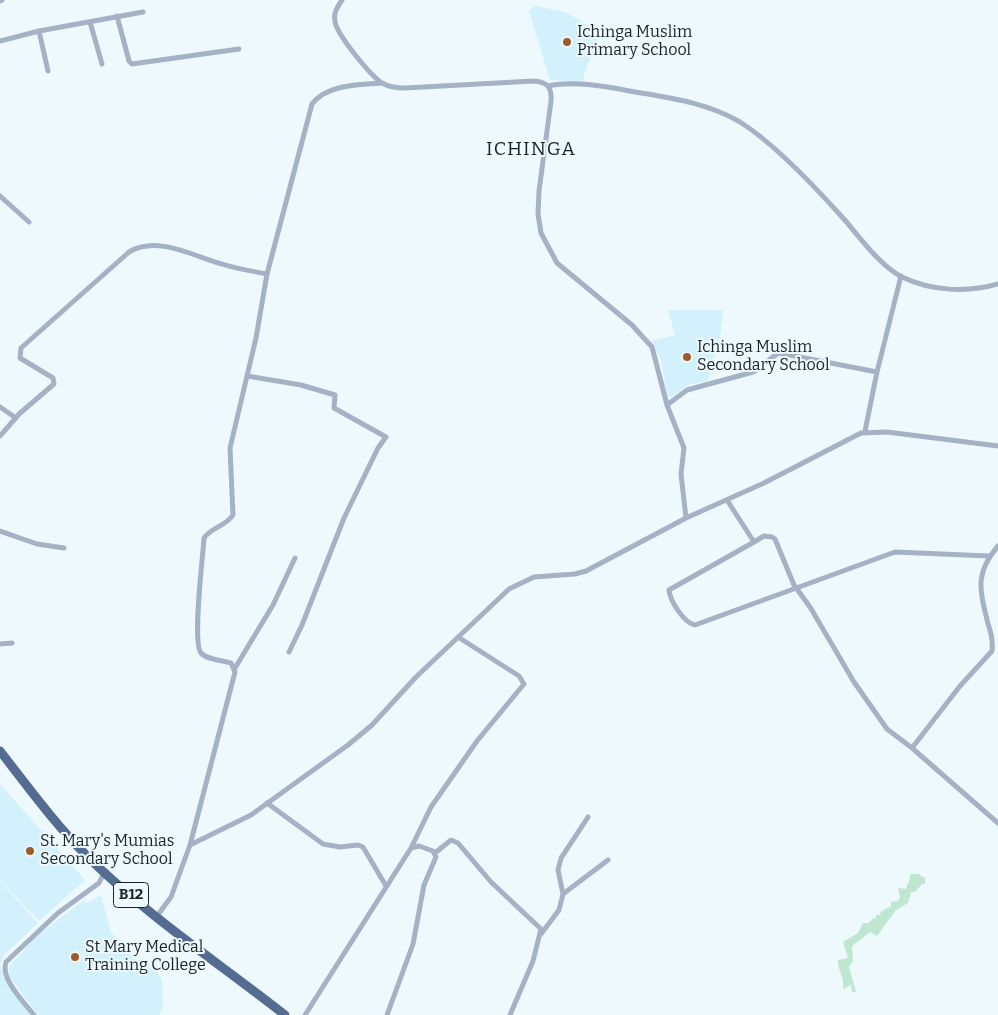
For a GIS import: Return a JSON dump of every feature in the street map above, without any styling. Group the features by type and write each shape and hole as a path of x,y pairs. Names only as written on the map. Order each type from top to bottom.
{"highway":[{"name":"B12","path":"0,750 57,823 104,872 279,1013"}],"street":[{"path":"342,0 335,14 336,28 381,82"},
{"path":"0,41 39,31 143,12"},
{"path":"117,16 129,61 132,64 239,49"},
{"path":"90,22 102,64"},
{"path":"39,31 48,71"},
{"path":"235,668 231,663 209,658 201,653 199,648 198,618 204,538 212,530 227,522 232,515 229,455 267,274 312,104 319,96 332,90 381,82 405,88 534,81 548,86 570,85 618,89 700,104 741,123 773,148 880,258 901,276 941,289 982,287 998,284"},
{"path":"548,86 551,97 538,214 541,233 558,264 632,325 652,347 667,405 684,448 681,474 686,518"},
{"path":"0,196 29,222"},
{"path":"0,436 54,382 49,374 20,358 19,353 22,347 136,248 152,245 162,246 233,268 267,274"},
{"path":"865,431 877,372 901,276"},
{"path":"667,405 687,390 754,372 761,368 772,356 779,354 877,372"},
{"path":"247,376 300,385 335,395 334,408 386,437 378,448 344,518 302,625 289,652"},
{"path":"0,407 16,418"},
{"path":"190,845 252,814 313,771 372,725 390,704 493,602 515,585 544,575 575,574 586,571 686,518 728,500 865,431 892,432 998,446"},
{"path":"728,500 754,542"},
{"path":"0,531 37,544 64,548"},
{"path":"989,556 895,552 796,588 695,625 689,623 670,596 669,590 764,536 775,539 796,588 810,607 854,682 881,722 891,734 912,748 998,823"},
{"path":"912,748 960,686 992,651 991,634 980,578 989,556 998,546"},
{"path":"157,916 171,897 190,845 235,668 273,605 295,558"},
{"path":"305,1015 412,846 431,807 477,742 524,684 519,676 458,637"},
{"path":"0,644 12,643"},
{"path":"267,802 323,844 340,847 358,845 363,847 386,886"},
{"path":"539,936 559,910 563,894 558,870 561,858 588,817"},
{"path":"435,853 452,840 464,847 474,865 490,882 540,927 534,960 510,1015"},
{"path":"412,846 419,846 435,853"},
{"path":"387,1015 413,944 424,885 436,857 435,853"},
{"path":"563,894 608,860"},
{"path":"34,1015 7,978 4,970 6,962 58,913 93,888 104,872"}],"shaded area":[{"name":"Ichinga Muslim Primary School","path":"535,6 565,12 601,33 584,74 583,82 550,80 529,11"},
{"name":"Ichinga Muslim Secondary School","path":"668,310 723,310 721,331 708,381 688,385 672,397 667,395 661,360 652,341 675,335"},
{"name":"St. Mary's Mumias Secondary School","path":"0,784 85,880 39,921 0,880"},
{"path":"0,881 38,923 4,955 0,965"},
{"name":"St Mary Medical Training College","path":"101,895 111,933 132,951 130,954 157,973 162,979 163,1007 159,1015 38,1015 9,976 10,965 37,936 84,900 87,903"},
{"path":"0,965 4,976 32,1015 0,1015"}],"green space":[{"path":"910,874 919,874 924,878 925,876 925,884 922,884 915,892 911,892 908,903 896,910 877,936 870,932 852,946 853,961 849,967 856,992 852,992 851,985 843,989 838,960 848,958 843,942 858,933 863,923 869,923 872,919 876,918 876,915 881,915 880,912 891,906 891,902 898,901 900,898 898,888 906,889"}],"place":[{"name":"Ichinga Muslim Primary School","path":"567,42"},
{"name":"Ichinga Muslim Secondary School","path":"687,357"},
{"name":"St. Mary's Mumias Secondary School","path":"30,851"},
{"name":"St Mary Medical Training College","path":"75,957"}],"district":[{"name":"ICHINGA","path":"531,150"}]}
